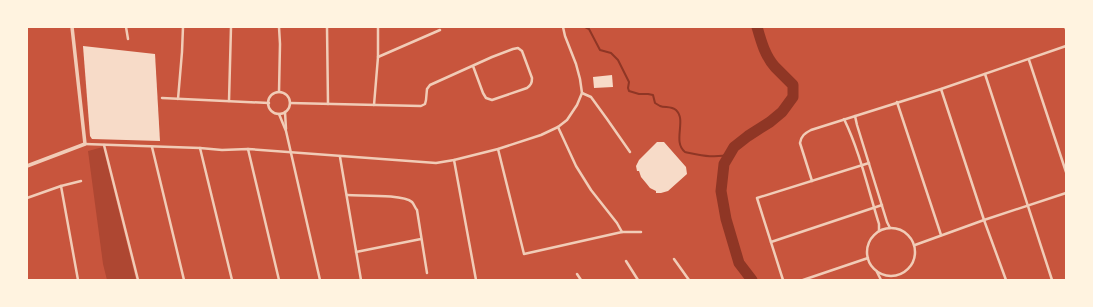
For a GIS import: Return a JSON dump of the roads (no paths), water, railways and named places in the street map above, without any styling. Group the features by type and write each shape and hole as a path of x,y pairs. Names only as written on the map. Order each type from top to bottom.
{"street":[{"path":"72,27 85,144"},
{"path":"126,27 128,39"},
{"path":"178,99 183,27"},
{"path":"229,101 231,27"},
{"path":"279,27 279,92"},
{"path":"327,27 328,104"},
{"path":"374,105 378,57 378,27"},
{"path":"27,166 85,144 248,150 436,162 454,160 498,149 541,135 558,127 567,120 578,105 582,93 580,79 563,27"},
{"path":"378,57 440,30"},
{"path":"812,181 800,144 800,139 806,132 1029,60 1066,46"},
{"path":"290,103 421,106 425,104 427,89 430,86 473,66 518,48 522,51 532,78 532,82 527,88 492,100 486,98 483,93 473,66"},
{"path":"1029,60 1066,172"},
{"path":"985,74 1052,280"},
{"path":"941,88 984,220 1006,280"},
{"path":"279,114 285,112 290,107 288,97 279,92 271,97 269,106 273,111 279,114 286,131 320,280"},
{"path":"582,93 590,97 630,152"},
{"path":"162,98 269,103"},
{"path":"897,102 941,235"},
{"path":"285,112 286,131"},
{"path":"855,116 890,228"},
{"path":"844,119 849,128 861,165 879,224 879,232"},
{"path":"558,127 576,166 591,190 617,223 622,232"},
{"path":"104,144 138,280"},
{"path":"152,147 184,280"},
{"path":"200,148 232,280"},
{"path":"498,149 524,254 622,232 641,232"},
{"path":"248,150 279,280"},
{"path":"340,157 361,280"},
{"path":"454,160 476,280"},
{"path":"783,280 757,198 869,162"},
{"path":"27,198 61,186 81,181"},
{"path":"61,186 78,280"},
{"path":"915,245 1066,193"},
{"path":"347,195 404,198 413,203 416,210 422,239 427,272"},
{"path":"771,242 882,205"},
{"path":"890,228 905,232 915,245 914,259 911,266 906,271 889,276 884,275 872,266 867,253 871,238 882,229 890,228"},
{"path":"356,252 422,239"},
{"path":"803,280 868,258"},
{"path":"674,259 689,280"},
{"path":"626,261 638,280"},
{"path":"876,270 880,280"},
{"path":"577,274 581,280"},
{"path":"889,276 891,280"}],"waterway":[{"path":"585,27 589,29 600,50 611,53 618,60 629,82 629,91 639,94 653,95 655,103 660,106 676,110 680,119 679,137 681,148 685,152 713,156 730,154"},
{"path":"752,280 739,263 726,219 721,191 724,164 734,147 782,112 793,97 793,85 775,67 769,58 757,27"}]}
